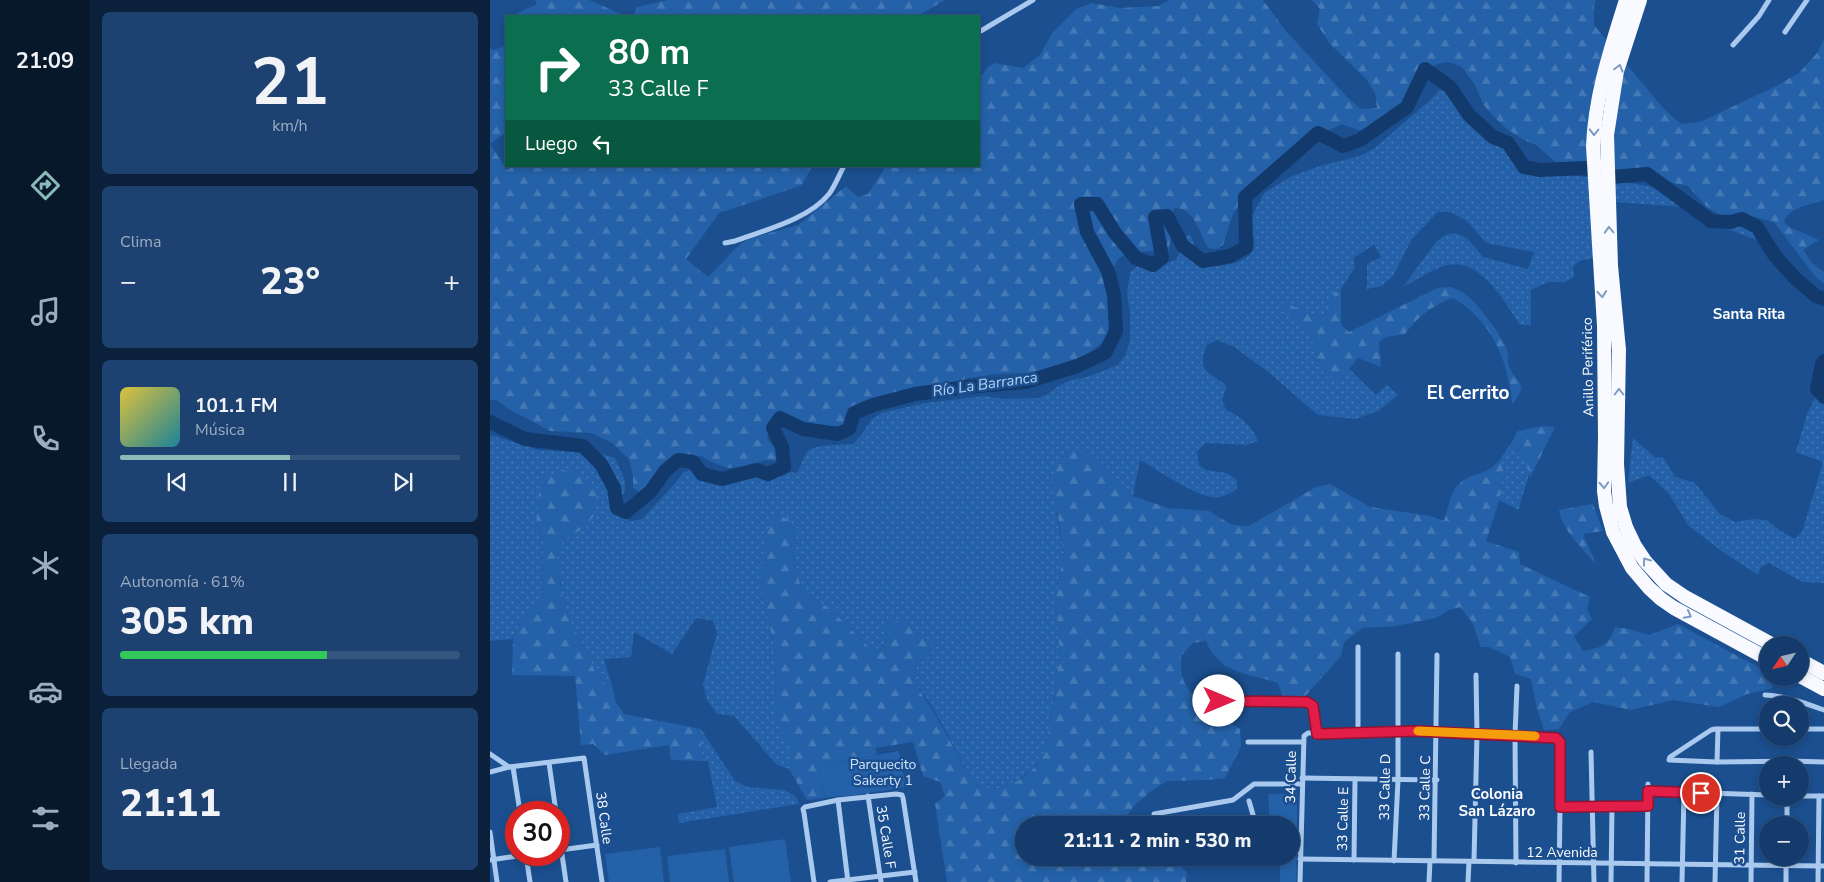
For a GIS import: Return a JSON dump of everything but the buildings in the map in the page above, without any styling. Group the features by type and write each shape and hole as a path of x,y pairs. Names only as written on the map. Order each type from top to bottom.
{"highway":[{"name":"Anillo Periférico","path":"1626,0 1604,68 1594,120 1604,326 1612,439 1618,471 1620,507 1629,533 1645,561 1666,584 1685,597 1759,637"},
{"name":"Anillo Periférico","path":"1640,0 1617,71 1607,134 1611,266 1619,350 1612,439 1603,477 1606,506 1617,542 1632,568 1649,588 1674,608 1759,653"},
{"path":"1809,664 1824,672"},
{"path":"1809,681 1824,689"}],"street":[{"path":"980,31 1034,0"},
{"path":"1733,45 1759,16 1769,0"},
{"path":"1785,32 1807,0"},
{"path":"725,243 735,241 800,216 812,209 830,193 843,167"},
{"path":"1358,647 1358,732"},
{"name":"33 Calle D","path":"1394,861 1398,780 1398,654"},
{"name":"33 Calle C","path":"1429,882 1437,780 1437,655"},
{"path":"1468,882 1471,862 1477,734 1476,675"},
{"path":"1516,863 1515,735 1517,686"},
{"path":"1765,695 1792,698 1824,710"},
{"path":"1219,701 1307,702 1313,706 1317,734 1437,731 1552,737 1558,739 1560,742 1559,882"},
{"path":"1759,729 1718,729 1707,732 1670,757 1669,760 1824,762"},
{"path":"1717,762 1718,729"},
{"path":"1809,729 1824,729"},
{"name":"34 Calle","path":"1300,851 1303,742 1306,734 1317,734"},
{"path":"1248,742 1303,742"},
{"path":"1591,752 1594,882"},
{"path":"490,754 511,767 518,801"},
{"name":"38 Calle","path":"549,763 584,758 602,882"},
{"path":"490,772 511,767 549,763 554,801"},
{"path":"1154,814 1233,800 1254,784 1355,779 1437,780"},
{"name":"33 Calle E","path":"1354,860 1355,779"},
{"path":"1647,882 1648,784"},
{"path":"1648,791 1759,794"},
{"path":"1682,882 1684,792"},
{"path":"1715,882 1718,793"},
{"path":"814,882 803,809 808,805 838,800 896,794 902,795 904,798 916,882"},
{"name":"31 Calle","path":"1751,882 1752,794"},
{"name":"35 Calle F","path":"868,796 881,882"},
{"path":"1809,796 1822,796 1821,866 1818,882"},
{"path":"838,800 848,881"},
{"path":"1249,801 1253,816"},
{"path":"1611,882 1612,806"},
{"path":"1560,807 1648,806"},
{"path":"490,832 492,859 497,882"},
{"path":"570,849 597,845"},
{"path":"492,859 505,857"},
{"name":"12 Avenida","path":"1300,860 1759,865"},
{"path":"527,866 530,882"},
{"path":"563,866 566,882"},
{"name":"34 Calle","path":"1300,866 1300,882"},
{"path":"1786,866 1786,882"},
{"path":"830,882 915,872"}],"green space":[{"path":"535,0 589,0 621,14 514,15 537,4"},
{"path":"668,0 945,0 920,15 633,15 637,7"},
{"path":"1169,0 1263,0 1285,30 1347,97 1361,109 1377,108 1375,93 1367,80 1330,44 1317,24 1320,9 1312,0 1596,0 1594,6 1594,25 1663,108 1681,124 1700,122 1799,73 1818,52 1824,39 1824,200 1795,210 1786,217 1784,222 1789,227 1819,240 1803,250 1812,263 1824,272 1824,284 1814,275 1774,222 1755,217 1723,217 1706,206 1688,186 1600,168 1560,166 1536,145 1508,130 1491,114 1483,104 1475,85 1462,67 1450,62 1436,64 1421,79 1412,97 1384,123 1371,131 1358,130 1342,124 1318,135 1240,203 1233,214 1223,245 1217,249 1208,248 1195,222 1187,212 1174,208 1169,249 1131,252 1119,258 1112,269 1114,311 1108,339 1084,356 1049,372 997,374 968,378 945,386 897,397 889,397 867,403 857,420 845,426 815,427 802,421 780,422 771,426 767,439 774,447 789,454 785,458 728,468 701,456 690,457 645,495 633,488 633,476 629,459 612,443 591,433 550,431 507,408 497,400 490,400 490,144 507,170 512,167 811,167 802,185 720,212 686,259 708,277 739,245 748,239 798,225 846,186 858,197 868,194 885,167 980,167 980,78 988,67 995,63 1023,68 1040,55 1052,33 1076,9 1092,3 1119,8 1159,6"},
{"path":"505,46 505,133 490,144 490,48 494,50"},
{"path":"1441,89 1453,91 1463,98 1492,138 1529,168 1540,172 1607,179 1653,187 1680,195 1712,218 1746,228 1760,235 1773,246 1706,221 1682,207 1617,202 1607,207 1603,242 1598,253 1594,257 1582,260 1576,264 1573,267 1574,277 1565,282 1548,282 1531,290 1531,325 1520,325 1506,303 1488,281 1478,272 1467,266 1454,264 1441,267 1403,287 1436,242 1445,235 1455,233 1467,238 1483,257 1528,269 1534,252 1486,243 1468,222 1451,212 1438,212 1412,239 1393,276 1382,286 1367,289 1367,264 1381,257 1374,245 1353,258 1355,267 1341,289 1334,293 1330,309 1321,318 1311,314 1310,335 1324,373 1339,381 1349,369 1376,395 1387,385 1398,395 1378,411 1355,419 1318,415 1268,372 1234,347 1217,340 1207,345 1203,366 1209,373 1227,386 1222,400 1226,410 1245,422 1253,431 1258,441 1247,445 1205,443 1197,452 1199,465 1206,470 1227,473 1237,480 1237,489 1224,496 1211,497 1184,486 1140,460 1133,496 1097,458 1082,448 1056,512 1064,552 1056,598 1060,657 1045,754 1035,766 1014,782 1007,786 990,789 976,785 969,775 934,710 912,681 917,665 932,654 885,621 884,653 868,646 828,607 804,595 793,562 795,537 790,520 780,516 761,585 774,646 776,683 774,718 789,745 789,769 777,765 734,716 717,714 707,700 703,684 717,633 713,621 696,618 672,654 634,632 631,657 604,659 613,689 604,683 595,671 587,652 569,620 561,589 557,556 563,540 581,530 536,524 543,541 542,600 520,624 513,639 490,641 490,435 539,450 598,453 615,458 625,480 625,490 619,502 620,514 630,521 642,519 684,472 693,469 708,479 722,484 774,470 797,473 808,451 823,446 853,444 871,420 881,413 925,403 985,396 1003,399 1039,398 1071,380 1087,377 1118,365 1126,354 1130,340 1130,313 1127,293 1130,272 1138,266 1160,265 1176,260 1183,242 1190,234 1198,256 1207,264 1213,266 1224,265 1245,259 1250,255 1254,245 1252,232 1248,224 1264,193 1292,176 1323,165 1360,156 1375,148"},
{"path":"1451,287 1463,293 1476,304 1496,330 1506,347 1508,364 1521,387 1518,396 1512,404 1507,372 1496,343 1478,318 1453,298 1426,312 1405,334 1386,337 1379,342 1381,367 1358,358 1339,381 1331,381 1324,373 1310,335 1281,301 1321,318 1330,309 1334,293 1341,289 1341,325 1349,332 1437,288"},
{"path":"1819,390 1824,399 1824,583 1802,582 1769,563 1761,567 1758,575 1720,550 1688,525 1669,494 1649,475 1628,483 1633,438 1656,458 1663,457 1675,477 1695,483 1720,514 1735,522 1753,519 1767,520 1779,530 1795,539 1802,532 1823,462 1796,452 1807,414"},
{"path":"1543,426 1555,427 1530,478 1525,458 1511,443 1518,431"},
{"path":"1511,443 1526,461 1529,468 1529,475 1519,510 1499,500 1503,469 1501,458"},
{"path":"1082,448 1097,458 1133,496 1168,508 1209,511 1232,525 1249,526 1316,487 1330,484 1370,507 1431,516 1443,521 1452,495 1458,485 1469,477 1490,469 1501,458 1503,479 1486,541 1519,552 1520,564 1590,597 1587,609 1592,619 1574,636 1583,651 1604,645 1610,639 1615,627 1649,635 1678,624 1758,667 1759,686 1772,686 1773,688 1747,694 1719,707 1673,700 1631,710 1593,702 1570,712 1559,729 1544,730 1537,709 1531,679 1515,674 1510,657 1489,647 1481,647 1472,622 1460,607 1449,610 1436,618 1396,626 1363,628 1344,642 1341,656 1307,694 1294,704 1285,701 1278,683 1236,671 1227,666 1212,652 1206,641 1193,643 1181,656 1182,676 1186,685 1191,693 1206,707 1240,729 1241,747 1225,778 1167,781 1151,791 1134,806 1126,816 1015,816 1015,866 1180,866 1187,873 1186,882 947,882 935,804 945,796 940,782 923,776 913,742 875,748 877,755 819,766 825,798 807,800 789,769 789,745 774,719 776,683 774,646 761,585 764,543 773,519 779,515 790,520 795,537 793,562 804,595 828,607 868,646 884,653 886,635 884,621 902,621 935,644 932,654 917,665 912,681 938,719 976,785 993,789 1002,788 1023,777 1036,766 1045,754 1060,657 1056,598 1064,552 1052,484 1054,466 1064,455"},
{"path":"562,470 581,474 597,493 593,517 581,530 563,540 557,556 561,589 569,620 587,652 595,671 604,683 613,689 615,701 624,714 701,729 702,761 671,760 669,745 605,755 593,744 581,745 575,676 512,675 513,639 520,624 542,600 543,541 536,524 539,493 543,479"},
{"path":"1593,504 1603,531 1583,534 1596,564 1579,546 1564,525 1559,510"},
{"path":"701,729 735,781 747,787 785,790 796,797 799,804 679,823 678,814 717,807 708,761 702,761"},
{"name":"Parquecito Sakerty 1","path":"899,751 906,787 825,798 819,766"},
{"path":"1268,794 1297,794 1297,816 1269,816"},
{"path":"785,839 791,882 734,882 729,847"},
{"path":"660,847 664,882 609,882 605,854"},
{"path":"725,849 729,882 670,882 667,856"},
{"path":"1280,866 1297,866 1296,882 1280,882"}],"waterway":[{"name":"Río La Barranca","path":"490,422 525,439 583,446 601,464 614,488 617,508 626,512 651,491 665,471 678,460 693,462 702,474 722,479 756,470 768,474 784,467 782,447 773,428 780,418 803,429 838,434 849,429 854,413 873,405 915,394 1026,382 1077,366 1105,353 1116,331 1114,295 1108,271 1087,232 1081,204 1097,204 1115,233 1136,258 1153,265 1162,258 1155,217 1167,216 1183,246 1203,261 1230,256 1246,247 1245,197 1318,133 1343,146 1360,140 1407,107 1425,69 1450,87 1469,115 1493,137 1508,143 1524,167 1540,170 1585,168 1612,177 1647,174 1711,221 1730,222 1742,219 1757,227 1775,256 1797,280 1816,296 1824,299"},
{"name":"Río La Barranca","path":"1824,361 1817,389 1824,397"}],"slow traffic":[{"path":"1418,731 1535,736"}],"district":[{"name":"Santa Rita","path":"1749,314"},
{"name":"El Cerrito","path":"1468,393"},
{"name":"Colonia San Lázaro","path":"1497,802"}],"route":[{"path":"1219,701 1310,703 1313,706 1317,734 1437,731 1556,738 1560,742 1560,807 1648,806 1648,791 1701,793"}]}
